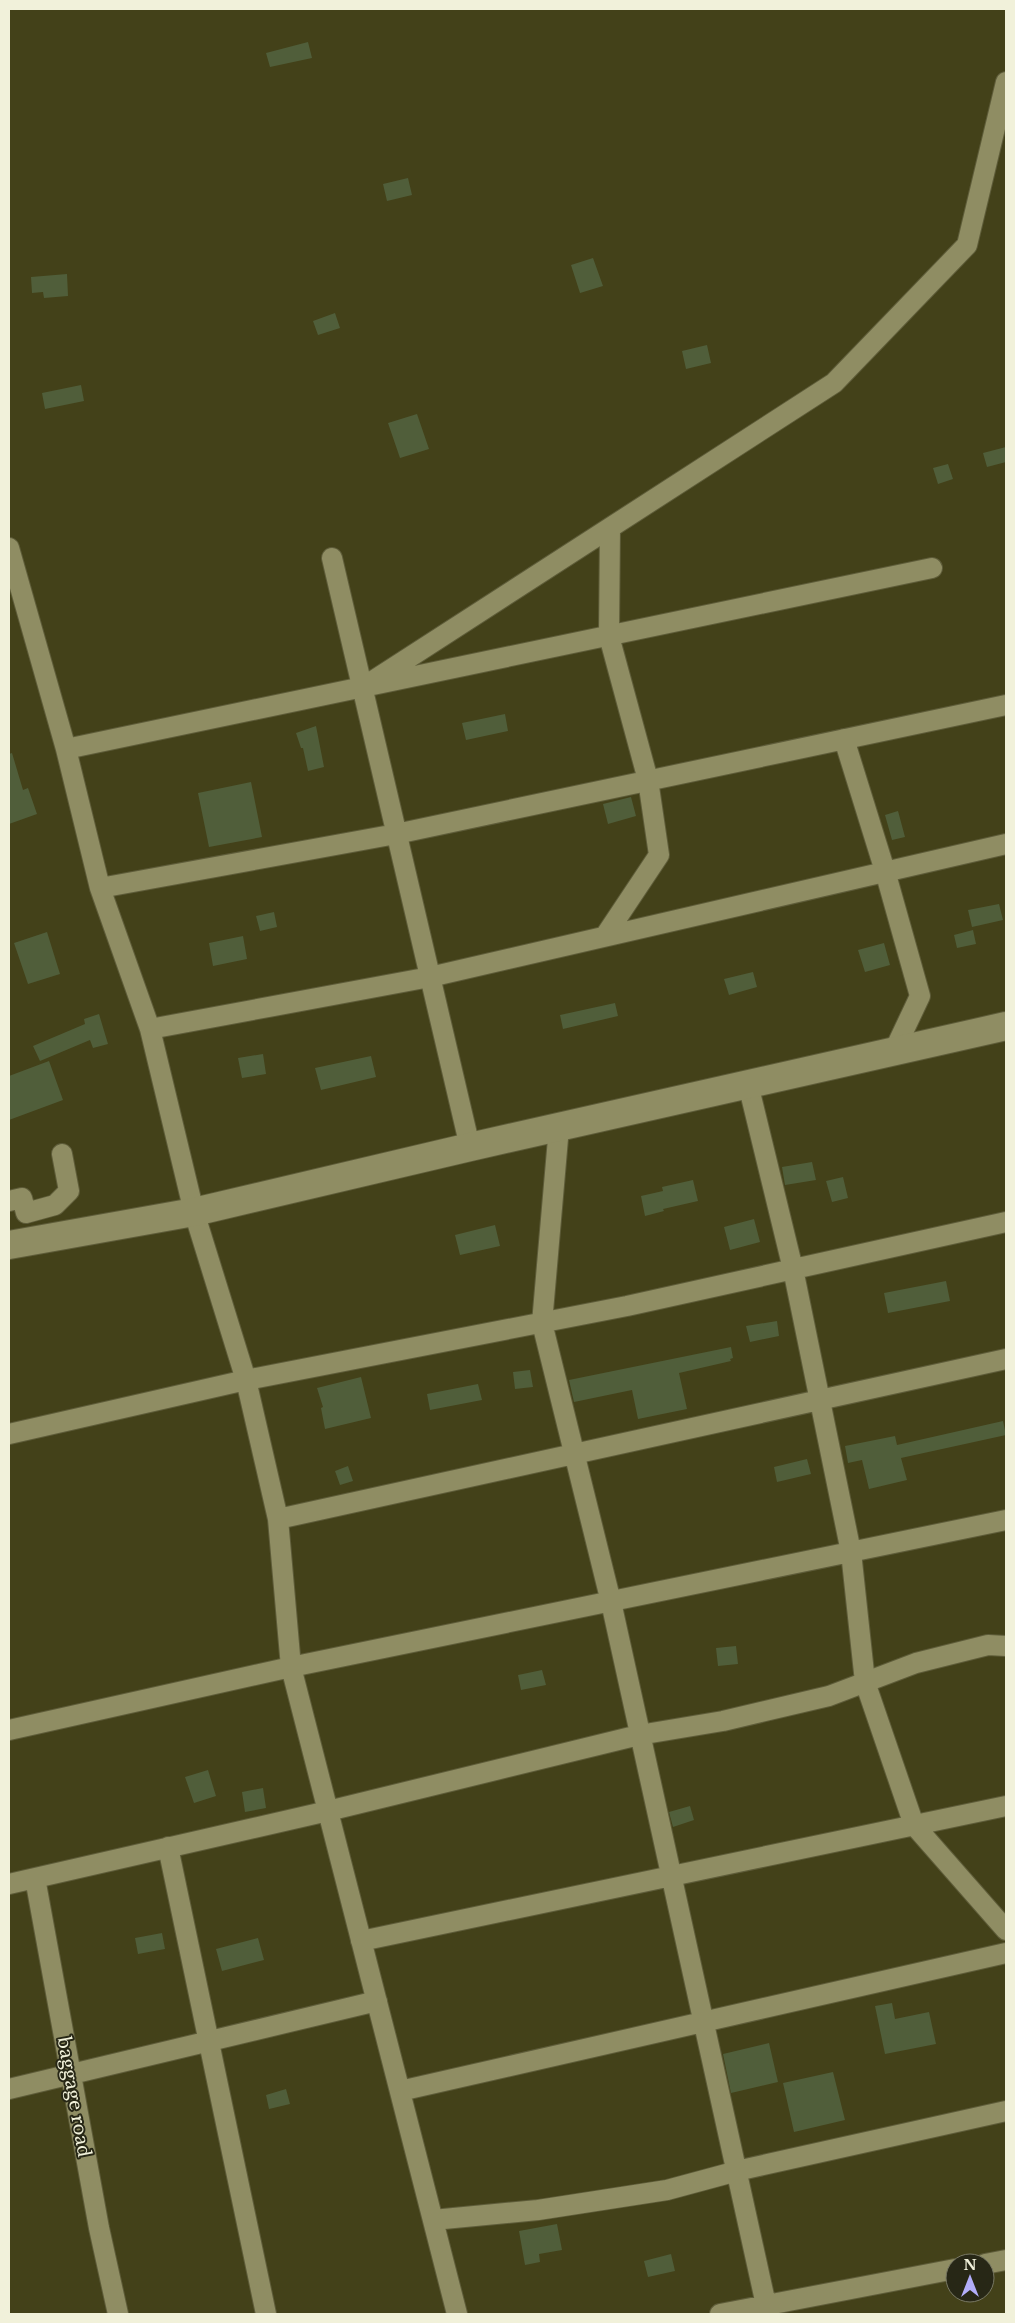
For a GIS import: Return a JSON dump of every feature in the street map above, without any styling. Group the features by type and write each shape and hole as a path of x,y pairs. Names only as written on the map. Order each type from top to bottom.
{"street":[{"path":"362,688 834,383 967,245 1006,82"},
{"path":"604,936 659,855 648,780 609,636 610,528"},
{"path":"9,548 66,749 100,888 150,1029 194,1212 246,1380 278,1520 292,1667 457,2314"},
{"path":"332,558 470,1147"},
{"path":"66,749 932,568"},
{"path":"100,888 396,834 1006,704"},
{"path":"844,739 885,872 920,996 894,1051"},
{"path":"150,1029 430,977 1006,844"},
{"path":"9,1245 194,1212 559,1126 1006,1026"},
{"path":"748,1084 793,1269 850,1552 865,1682 914,1825 1006,1930"},
{"path":"559,1126 542,1323 611,1602 767,2310"},
{"path":"9,1201 22,1198 26,1213 54,1205 70,1191 62,1154"},
{"path":"9,1434 246,1380 627,1306 1006,1222"},
{"path":"278,1520 1006,1360"},
{"path":"9,1730 292,1667 1006,1520"},
{"path":"9,1884 328,1811 639,1735 723,1721 828,1696 916,1663 988,1644 1006,1646"},
{"path":"361,1941 1006,1806"},
{"path":"168,1847 266,2314"},
{"name":"baggage road","path":"35,1878 98,2228 118,2314"},
{"path":"400,2091 1006,1953"},
{"path":"9,2089 377,2001"},
{"path":"433,2220 538,2210 668,2190 736,2171 1006,2111"},
{"path":"720,2314 767,2310 945,2271"}],"building":[{"path":"308,42 312,58 270,67 266,53"},
{"path":"408,178 412,195 387,201 383,184"},
{"path":"593,258 603,286 580,293 571,265"},
{"path":"67,274 68,296 44,298 43,292 32,293 31,277"},
{"path":"335,313 340,328 318,335 313,321"},
{"path":"707,345 711,363 686,369 682,351"},
{"path":"81,385 84,401 45,409 42,393"},
{"path":"417,414 429,449 400,458 388,423"},
{"path":"1006,447 1006,462 987,467 983,453"},
{"path":"948,464 953,479 938,484 933,468"},
{"path":"505,714 508,731 466,740 462,723"},
{"path":"316,726 324,767 308,771 303,748 301,748 296,733"},
{"path":"12,753 23,790 28,788 37,814 9,824 9,754"},
{"path":"251,782 262,837 209,847 198,793"},
{"path":"631,797 636,816 608,824 603,804"},
{"path":"898,811 905,837 892,840 885,815"},
{"path":"999,904 1003,920 972,927 968,910"},
{"path":"274,912 277,927 260,931 256,916"},
{"path":"973,930 976,944 957,948 954,935"},
{"path":"47,932 60,974 28,984 14,943"},
{"path":"243,936 247,959 213,966 209,943"},
{"path":"884,943 890,965 865,972 858,950"},
{"path":"753,972 757,987 729,995 724,979"},
{"path":"615,1003 618,1016 563,1029 560,1015"},
{"path":"99,1014 108,1044 93,1048 90,1040 40,1061 33,1046 85,1024 84,1019"},
{"path":"263,1054 266,1074 242,1078 238,1058"},
{"path":"371,1056 376,1077 321,1090 315,1068"},
{"path":"49,1061 63,1100 9,1120 9,1076"},
{"path":"812,1162 816,1180 785,1185 782,1167"},
{"path":"843,1177 848,1198 832,1202 826,1181"},
{"path":"693,1180 698,1201 663,1209 664,1211 645,1216 641,1196 663,1191 662,1187"},
{"path":"754,1219 760,1242 730,1250 724,1227"},
{"path":"495,1225 500,1246 460,1255 455,1235"},
{"path":"946,1281 950,1301 888,1313 884,1293"},
{"path":"777,1321 779,1336 750,1342 746,1326"},
{"path":"731,1347 733,1358 730,1359 731,1361 679,1373 687,1409 638,1419 632,1390 574,1402 569,1380"},
{"path":"530,1370 533,1387 515,1389 513,1372"},
{"path":"361,1377 371,1418 325,1429 321,1408 323,1407 317,1388"},
{"path":"478,1384 482,1400 430,1410 427,1394"},
{"path":"1003,1421 1006,1435 901,1458 907,1480 869,1489 862,1460 848,1463 845,1446 895,1436 897,1445"},
{"path":"807,1459 811,1474 777,1482 774,1467"},
{"path":"348,1466 353,1481 340,1485 335,1471"},
{"path":"736,1646 738,1664 718,1666 716,1648"},
{"path":"542,1670 546,1685 521,1690 518,1675"},
{"path":"208,1770 216,1796 194,1803 185,1777"},
{"path":"263,1788 266,1808 245,1812 242,1792"},
{"path":"690,1806 694,1820 673,1827 669,1812"},
{"path":"162,1933 165,1949 138,1954 135,1938"},
{"path":"258,1938 264,1960 222,1971 216,1949"},
{"path":"892,2003 895,2019 929,2012 936,2044 885,2054 875,2006"},
{"path":"769,2043 778,2082 731,2093 723,2054"},
{"path":"833,2072 845,2120 794,2132 783,2083"},
{"path":"286,2089 290,2104 269,2109 266,2095"},
{"path":"557,2224 562,2250 539,2254 540,2262 525,2265 519,2231"},
{"path":"671,2254 675,2271 648,2277 644,2261"}]}
